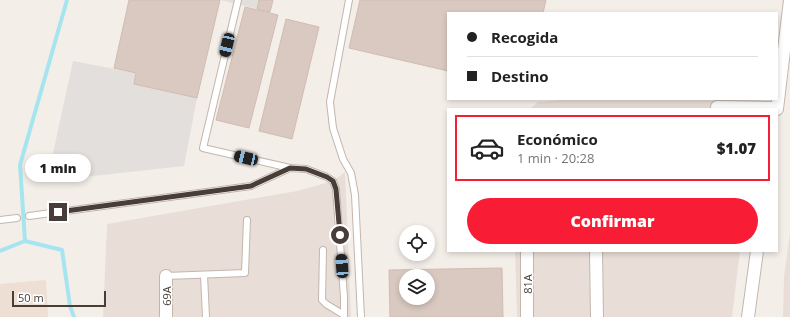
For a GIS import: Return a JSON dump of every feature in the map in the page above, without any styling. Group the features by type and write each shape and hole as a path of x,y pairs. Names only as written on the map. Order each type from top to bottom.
{"street":[{"path":"778,100 790,0"},
{"path":"717,108 777,108"},
{"name":"81A","path":"526,317 527,252"},
{"path":"596,252 597,317"},
{"path":"748,317 757,252"},
{"name":"69A","path":"166,276 166,317"}],"lane":[{"path":"238,0 203,148 290,168 306,169 327,177 333,181 336,189 344,316"},
{"path":"349,0 330,102 333,128 343,159 351,173 355,195 361,317"},
{"path":"29,216 251,186 290,168"},
{"path":"0,220 17,218"},
{"path":"166,276 245,273 247,220"},
{"path":"323,250 322,300 344,316"},
{"path":"204,275 206,317"}],"shaded area":[{"path":"220,0 259,0 257,9"},
{"path":"73,61 136,73 134,84 197,98 184,166 47,181"},
{"path":"561,100 761,100 759,108 531,108 538,102"},
{"path":"345,172 351,317 103,317 107,224 297,191 333,181"},
{"path":"790,233 790,317 783,317 784,277"},
{"path":"515,252 740,252 732,317 517,317"},
{"path":"46,280 48,317 0,317 0,284"}],"building":[{"path":"129,0 220,0 197,98 134,84 136,73 114,68"},
{"path":"259,0 273,0 270,12 257,9"},
{"path":"360,0 546,0 543,12 447,12 447,71 349,48"},
{"path":"245,7 278,15 249,128 216,120"},
{"path":"286,19 319,27 292,139 259,131"},
{"path":"502,268 503,317 390,317 389,270 399,270 399,305 435,305 435,269"}],"waterway":[{"path":"25,241 20,165 67,0"},
{"path":"0,251 25,241 62,250 70,306 74,317"}],"route":[{"path":"58,212 251,186 290,168 306,169 327,177 333,181 336,189 340,235"}]}
